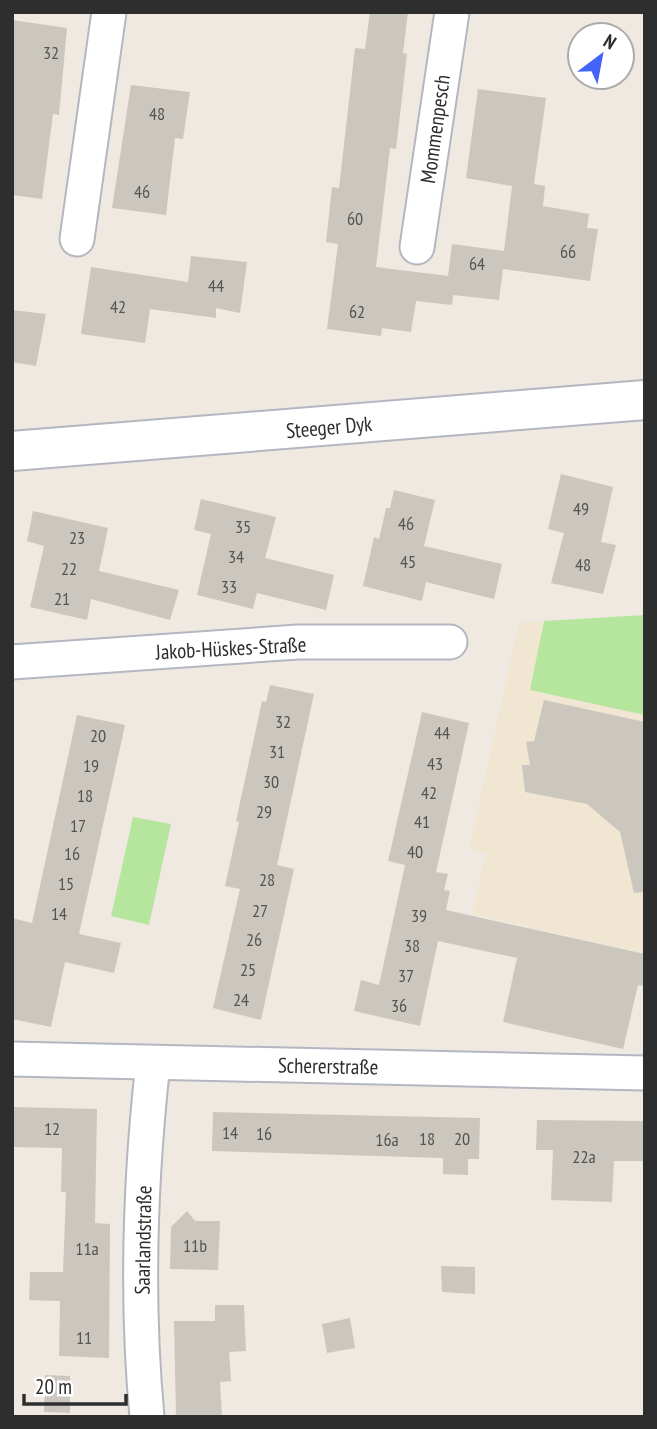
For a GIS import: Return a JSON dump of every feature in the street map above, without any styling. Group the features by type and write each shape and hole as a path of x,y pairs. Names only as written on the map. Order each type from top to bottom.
{"street":[{"path":"77,240 109,12"},
{"name":"Mommenpesch","path":"417,247 452,12"},
{"name":"Steeger Dyk","path":"12,451 645,400"},
{"name":"Jakob-Hüskes-Straße","path":"12,662 298,642 450,642"},
{"name":"Schererstraße","path":"12,1059 645,1073"},
{"name":"Saarlandstraße","path":"147,1417 141,1271 144,1146 153,1063"}],"shaded area":[{"path":"544,621 530,690 645,715 645,953 472,914 486,853 469,849 519,623"}],"green space":[{"path":"645,615 645,715 530,690 544,621"},
{"path":"133,817 171,824 149,925 111,916"}],"building":[{"path":"370,12 408,12 403,53 407,54 396,149 390,148 376,267 448,276 452,244 504,251 512,186 466,178 478,89 546,98 534,184 545,186 543,206 589,214 587,228 598,229 590,281 503,269 499,300 453,295 452,305 416,301 411,332 382,328 381,336 327,329 338,244 326,242 332,187 339,188 355,48 365,49"},
{"path":"12,20 67,28 59,115 53,114 42,199 12,195"},
{"path":"131,85 190,92 183,139 175,138 166,215 112,208"},
{"path":"191,256 247,262 240,313 216,308 216,318 150,309 145,343 81,334 91,267 188,282"},
{"path":"12,310 46,314 36,366 12,362"},
{"path":"561,474 613,487 601,542 616,545 603,594 551,583 564,533 548,529"},
{"path":"394,490 435,500 424,546 502,564 494,599 426,582 422,601 363,586 374,537 379,539 386,508 390,508"},
{"path":"201,499 276,517 265,558 334,575 326,610 257,593 253,609 197,595 211,534 194,530"},
{"path":"33,511 108,528 99,571 179,590 170,620 91,599 87,620 30,607 44,546 27,541"},
{"path":"270,685 314,694 277,865 294,869 261,1020 213,1008 240,889 225,886 239,822 236,821 262,701 266,702"},
{"path":"544,700 645,722 645,892 634,893 620,832 587,804 525,792 522,765 530,765 526,742 534,741"},
{"path":"422,712 469,723 436,872 448,874 444,890 450,891 446,910 645,954 645,986 638,985 623,1049 503,1022 517,958 438,941 420,1026 354,1011 361,980 379,985 405,865 388,861"},
{"path":"77,715 125,725 79,934 121,943 114,973 65,962 51,1027 12,1019 12,918 32,923"},
{"path":"12,1107 97,1109 95,1223 110,1224 109,1358 59,1356 60,1301 29,1300 30,1272 63,1272 66,1192 61,1192 62,1148 12,1147"},
{"path":"213,1112 480,1118 479,1159 468,1159 468,1175 443,1174 443,1158 212,1151"},
{"path":"537,1120 645,1121 645,1161 614,1161 612,1202 551,1200 553,1150 536,1150"},
{"path":"187,1211 195,1221 220,1221 218,1270 170,1269 171,1227"},
{"path":"441,1266 475,1267 475,1294 442,1292"},
{"path":"215,1305 244,1305 246,1351 229,1352 231,1381 220,1382 222,1417 176,1417 174,1321 215,1321"},
{"path":"350,1318 355,1348 327,1353 322,1324"},
{"path":"45,1375 70,1376 70,1413 44,1412"}]}
